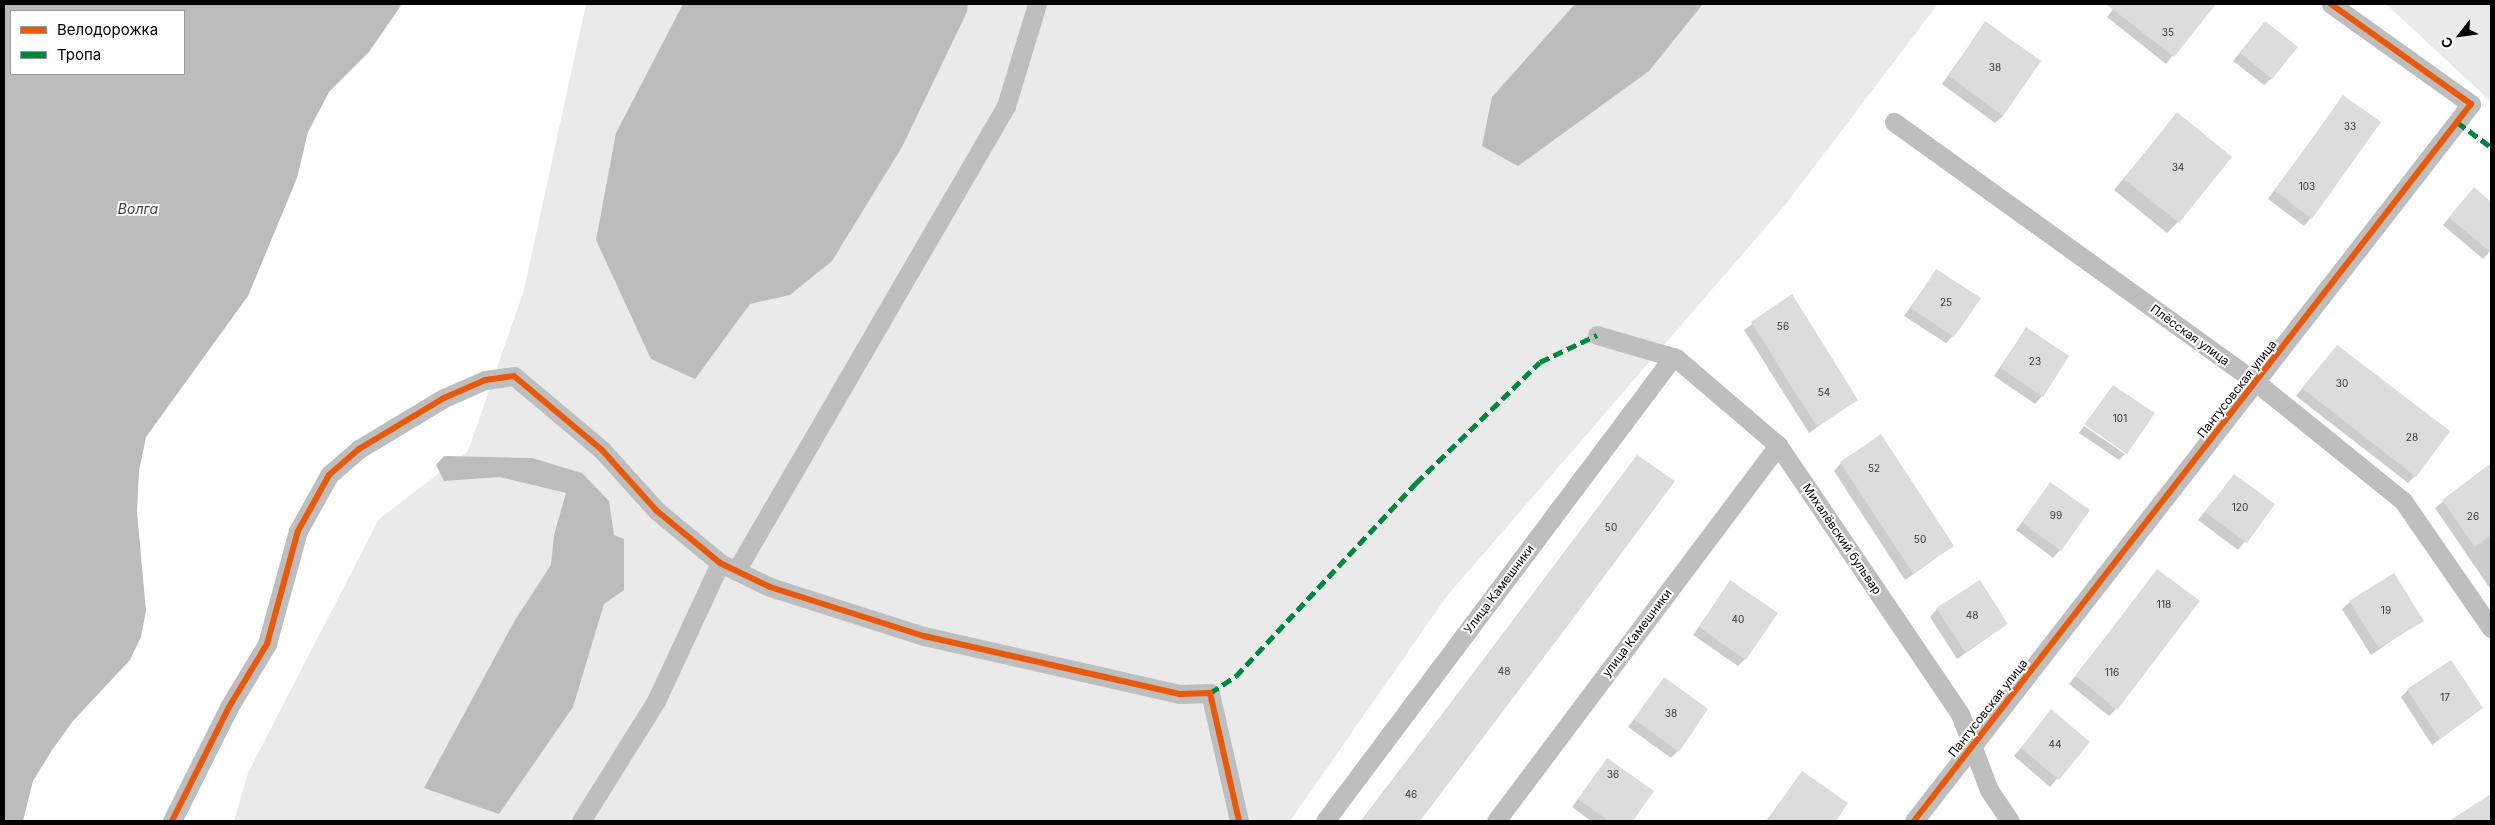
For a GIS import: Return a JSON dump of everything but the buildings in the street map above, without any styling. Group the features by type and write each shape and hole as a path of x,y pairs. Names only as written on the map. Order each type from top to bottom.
{"street":[{"path":"581,821 656,701 728,567 1006,106 1037,4"},
{"name":"Пантусовская улица","path":"1914,821 2257,383 2471,104 2331,4"},
{"name":"Плёсская улица","path":"1894,122 2257,383 2403,501 2491,628"},
{"name":"Михалёвский бульвар","path":"1597,335 1673,357 1778,445 1960,714 1989,790 2010,821"},
{"name":"Улица Камешники","path":"1325,821 1673,357"},
{"path":"172,821 229,707 267,644 298,531 329,475 359,450 444,398 485,380 514,376 602,450 657,511 728,567 770,587 924,636 1180,694 1210,693 1239,821"},
{"name":"улица Камешники","path":"1496,821 1778,445"}],"shaded area":[{"path":"586,4 1938,4 1785,205 1447,596 1290,821 234,821 248,773 379,519 468,451 524,290"},
{"path":"2386,4 2491,4 2491,103 2485,96"}],"water":[{"name":"Волга","path":"4,4 402,4 369,52 329,92 308,132 297,178 248,296 146,437 139,471 137,512 146,611 141,637 130,660 73,721 52,750 33,781 23,821 4,821"},
{"path":"683,4 968,4 967,12 902,147 832,261 790,295 750,304 695,379 651,359 596,240 616,133"},
{"path":"1575,4 1703,4 1649,71 1518,166 1482,146 1492,97"},
{"path":"444,456 532,458 582,473 609,501 614,535 624,539 624,590 604,604 573,707 499,814 424,788 515,620 551,565 554,535 566,493 500,477 444,481 436,465"}],"marked path":[{"path":"2457,122 2491,147"},
{"path":"1210,693 1236,676 1416,483 1540,362 1597,335"}],"cycle path":[{"path":"1914,821 2471,104 2331,4"},
{"path":"172,821 229,707 267,644 298,531 329,475 359,449 444,398 485,380 514,376 602,450 657,511 720,563 770,587 924,636 1180,694 1210,693 1239,821"}]}
